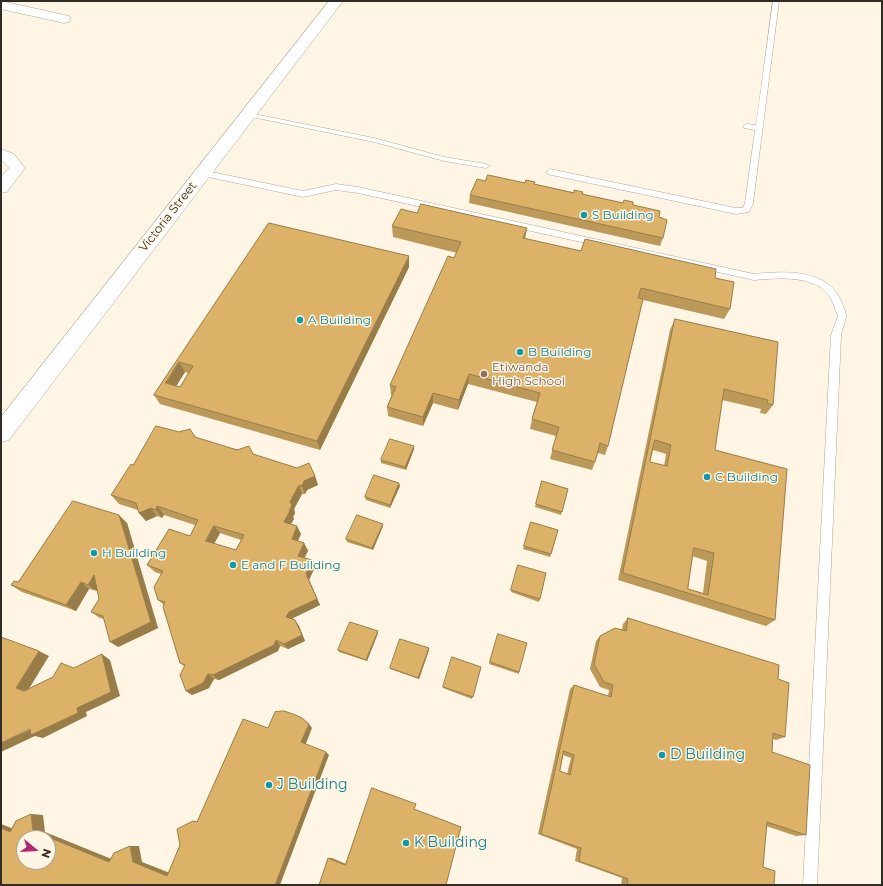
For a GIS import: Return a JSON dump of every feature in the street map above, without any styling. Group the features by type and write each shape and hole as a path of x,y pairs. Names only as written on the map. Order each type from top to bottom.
{"street":[{"name":"Victoria Street","path":"1,433 336,1"},
{"path":"1,5 64,19"},
{"path":"1,154 12,160 17,168 1,188"}],"lane":[{"path":"550,172 736,211 746,210 750,203 776,1"},
{"path":"247,114 374,140 444,159 486,166"},
{"path":"747,126 759,128"},
{"path":"202,173 303,194 336,187 358,190 754,277 784,274 811,278 833,294 842,316 836,335 810,885"}],"building":[{"name":"S Building","path":"488,175 525,183 526,180 535,182 534,184 574,193 574,190 583,192 582,194 623,203 624,200 633,202 633,205 660,211 659,217 667,220 663,238 470,195 477,179 485,181"},
{"name":"B Building","path":"421,204 527,228 523,238 581,251 585,239 716,269 715,278 734,282 730,309 641,288 638,298 643,299 608,446 600,443 595,462 552,450 559,427 532,419 540,393 469,374 459,400 433,393 423,417 387,407 396,387 390,385 448,256 454,258 461,242 392,226 401,209 417,213"},
{"name":"A Building","path":"269,223 409,256 317,441 154,395","holes":["179,362 193,366 180,387 166,383"]},
{"name":"C Building","path":"675,319 778,342 773,405 767,403 768,400 724,389 715,450 787,469 775,620 623,573","holes":["655,440 671,445 667,466 650,462","694,548 714,553 708,595 688,589"]},
{"name":"E and F Building","path":"156,426 179,432 190,429 195,437 237,450 249,446 253,454 297,468 309,463 315,476 304,481 302,486 299,485 290,502 292,505 284,522 297,526 292,539 304,543 298,556 312,560 306,574 317,599 289,612 286,617 295,620 302,635 284,644 276,640 274,645 213,675 208,674 203,683 186,691 180,675 185,665 180,663 163,607 165,602 158,600 154,587 163,571 147,565 169,529 190,536 198,520 157,506 156,510 151,508 139,513 136,503 111,495 131,464 133,465","holes":["214,526 244,535 236,550 206,541"]},
{"path":"390,439 414,446 405,467 381,460"},
{"path":"374,475 399,483 390,505 365,497"},
{"path":"542,481 568,489 562,512 536,504"},
{"name":"H Building","path":"73,501 119,515 151,622 110,642 103,616 91,612 99,599 94,575 88,585 81,582 66,605 11,585 14,581 18,582"},
{"path":"357,515 383,524 372,548 346,539"},
{"path":"531,522 558,530 551,554 524,546"},
{"path":"518,565 546,573 540,599 511,590"},
{"name":"D Building","path":"628,618 779,665 778,679 789,683 785,737 773,733 772,752 810,765 806,835 767,822 763,867 775,871 774,885 627,885 628,879 579,861 581,848 541,834 574,685 611,697 613,685 604,682 594,664 600,636 615,628 626,631","holes":["564,751 574,755 570,775 560,771"]},
{"path":"350,622 378,631 366,660 338,650"},
{"path":"498,634 527,643 519,672 490,662"},
{"path":"1,637 39,651 16,688 24,691 53,677 61,663 74,668 102,654 111,692 77,708 78,713 31,735 30,729 1,743"},
{"path":"400,639 429,648 418,678 390,668"},
{"path":"452,657 481,667 473,697 443,687"},
{"name":"J Building","path":"284,711 293,714 302,718 309,724 301,742 326,752 275,885 1,885 1,828 10,832 16,821 31,814 33,830 16,830 16,870 56,870 56,840 109,862 114,853 130,846 133,862 167,876 180,845 177,829 193,821 197,822 243,719 268,728 275,712"},
{"name":"K Building","path":"372,788 416,804 414,809 461,827 446,885 319,885 328,858 345,865"}],"place":[{"name":"S Building","path":"584,215"},
{"name":"A Building","path":"300,320"},
{"name":"B Building","path":"520,352"},
{"name":"Etiwanda High School","path":"484,374"},
{"name":"C Building","path":"707,477"},
{"name":"H Building","path":"94,553"},
{"name":"E and F Building","path":"233,565"},
{"name":"D Building","path":"662,755"},
{"name":"J Building","path":"269,785"},
{"name":"K Building","path":"406,843"}]}
